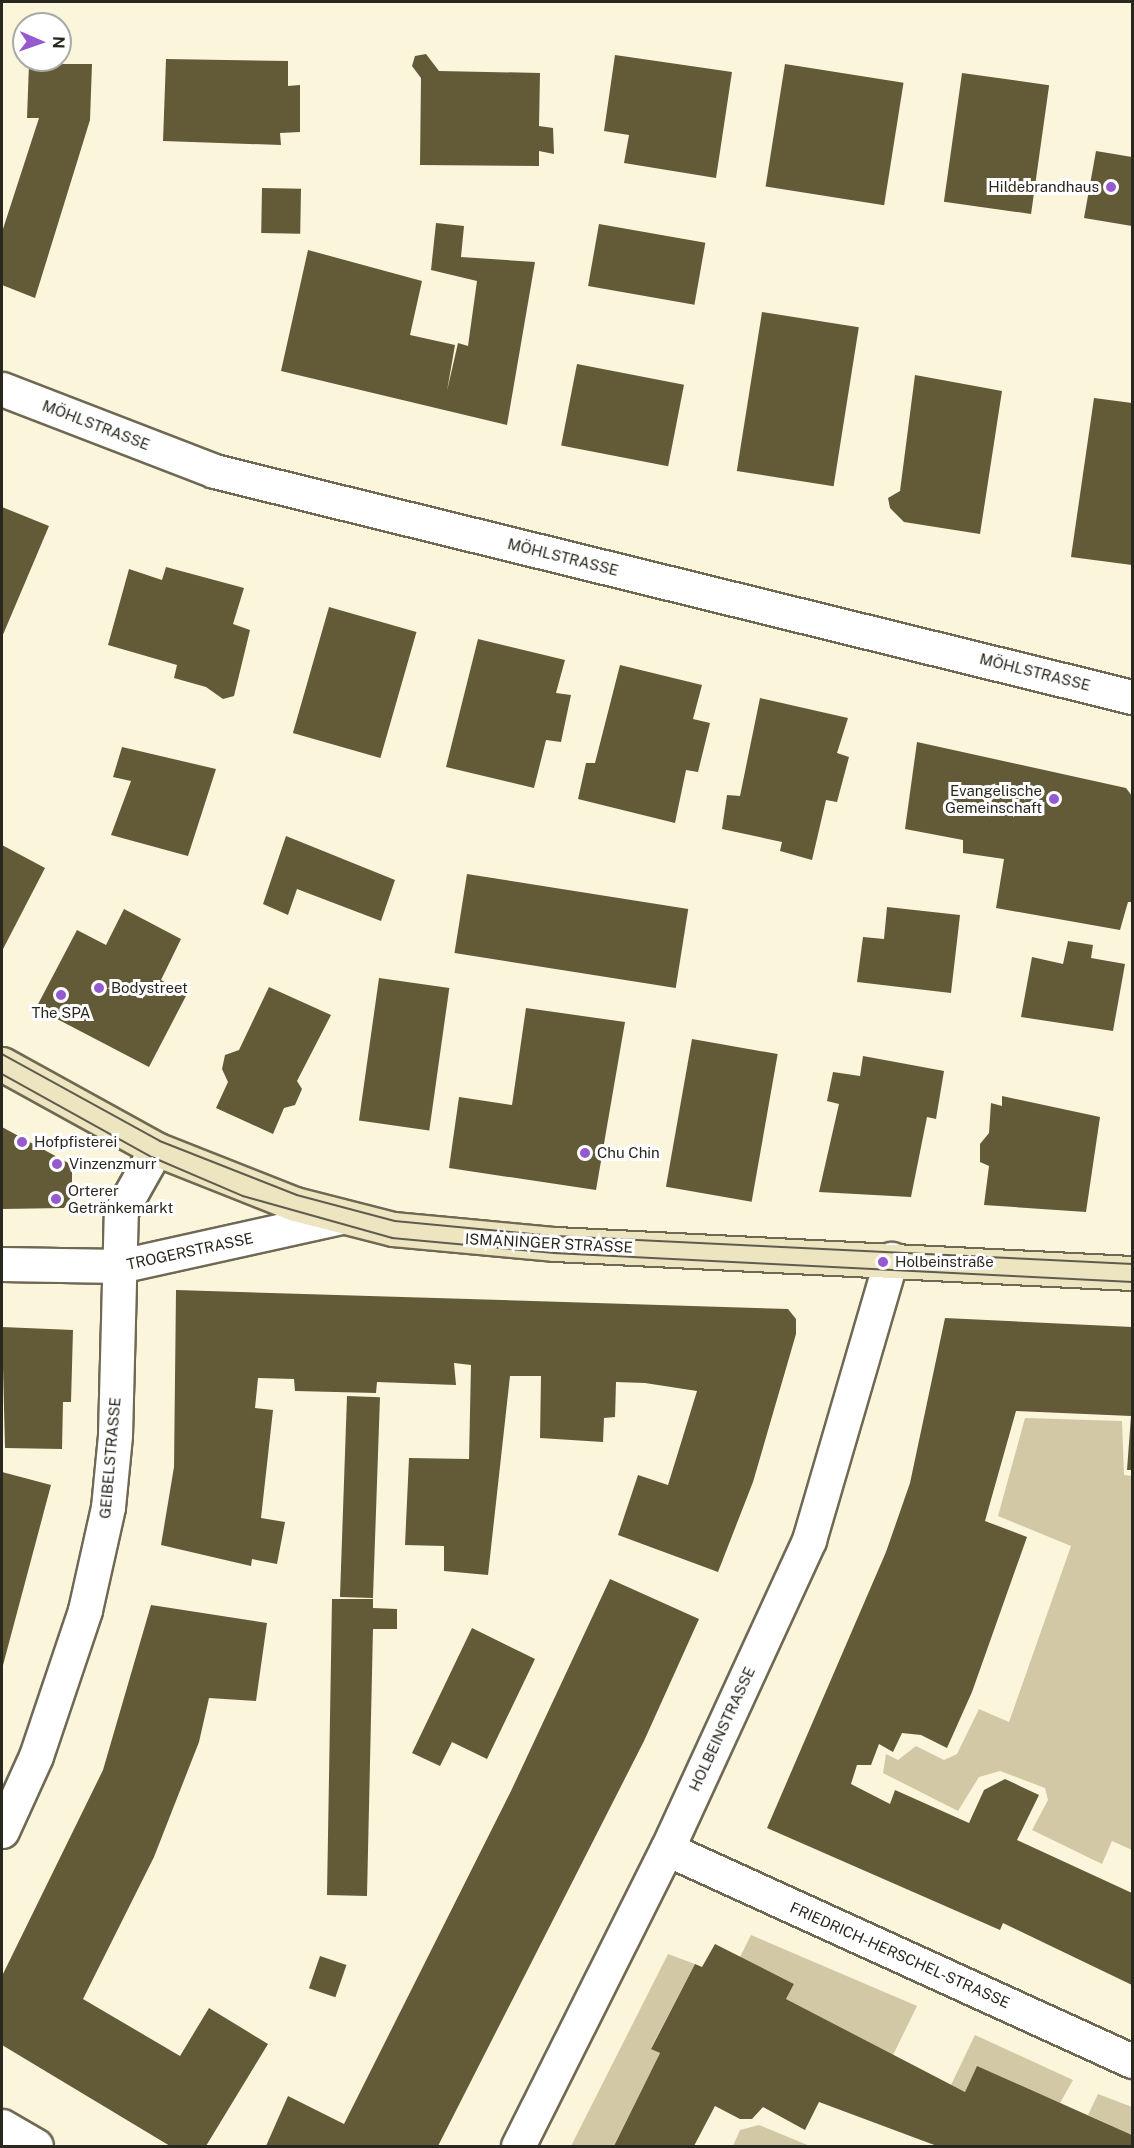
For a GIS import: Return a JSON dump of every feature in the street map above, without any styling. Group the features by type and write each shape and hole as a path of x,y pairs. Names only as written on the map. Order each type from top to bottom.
{"street":[{"name":"MÖHLSTRASSE","path":"2,389 214,471 1132,696"},
{"name":"ISMANINGER STRASSE","path":"2,1064 156,1149 247,1187 341,1217 447,1237 1132,1273"},
{"name":"GEIBELSTRASSE","path":"2,1831 36,1756 85,1610 108,1507 121,1211 156,1149"},
{"name":"TROGERSTRASSE","path":"2,1264 120,1266 341,1217"},
{"name":"HOLBEINSTRASSE","path":"518,2146 667,1849 809,1540 891,1259"},
{"name":"FRIEDRICH-HERSCHEL-STRASSE","path":"667,1849 1132,2061"},
{"path":"2,2126 36,2146"}],"shaded area":[{"path":"1025,1418 1122,1421 1124,1475 1132,1476 1132,1850 1112,1841 1102,1864 1032,1830 1048,1800 1045,1788 1000,1771 979,1777 958,1811 883,1773 886,1754 898,1760 916,1746 944,1760 957,1754 979,1709 1009,1722 1071,1546 998,1516"},
{"path":"751,1935 917,2006 893,2055 786,1999 794,1984 740,1957"},
{"path":"668,1954 695,1964 651,2048 660,2053 614,2146 571,2146"},
{"path":"975,2035 1073,2080 1060,2103 977,2067 965,2092 951,2085"},
{"path":"1098,2094 1132,2107 1132,2135 1088,2115"},
{"path":"759,2125 810,2146 733,2146 740,2130"}],"building":[{"path":"426,54 439,71 540,73 539,126 553,128 554,154 539,151 539,166 420,165 421,78 412,66 415,56"},
{"path":"615,55 732,72 716,178 624,163 629,135 604,131"},
{"path":"166,59 288,61 288,86 300,85 300,132 280,133 281,145 163,141"},
{"path":"72,64 92,64 90,120 35,298 2,285 2,232 39,118 27,118 29,72 72,72"},
{"path":"785,64 904,83 884,205 766,186"},
{"path":"962,73 1049,85 1031,214 944,202"},
{"name":"Hildebrandhaus","path":"1096,151 1132,157 1132,226 1084,218"},
{"path":"262,188 301,189 300,234 261,233"},
{"path":"436,223 464,226 461,257 535,262 507,425 281,371 308,250 422,281 410,335 455,345 447,391 458,343 468,346 477,281 431,270"},
{"path":"599,224 705,243 694,305 588,286"},
{"path":"762,312 859,327 834,486 737,471"},
{"path":"577,364 684,385 668,466 561,445"},
{"path":"915,375 1002,391 980,534 904,522 890,508 888,498 900,491"},
{"path":"1094,398 1132,403 1132,565 1071,557"},
{"path":"2,507 49,526 2,637"},
{"path":"166,567 244,588 233,624 250,630 234,696 223,699 206,687 174,678 177,665 108,645 129,569 162,580"},
{"path":"329,607 416,632 380,758 293,733"},
{"path":"478,639 565,660 556,693 571,695 561,742 546,740 534,788 446,767"},
{"path":"620,665 702,685 693,719 710,723 698,772 686,770 675,823 578,799 586,763 595,763"},
{"path":"760,698 848,718 837,753 849,757 837,802 826,800 812,860 780,851 782,842 722,829 727,795 740,796"},
{"path":"917,742 1126,788 1132,796 1132,902 1128,902 1120,930 996,908 1004,859 963,853 963,840 905,829"},
{"path":"122,747 216,769 188,856 111,835 131,781 113,777"},
{"path":"286,836 395,880 381,921 297,889 288,915 263,904"},
{"path":"2,845 45,868 2,951"},
{"path":"467,874 688,909 676,988 454,953"},
{"path":"887,907 960,915 951,993 857,982 863,937 884,939"},
{"path":"124,909 181,939 161,980 187,994 149,1067 36,1008 77,930 106,945"},
{"path":"1068,941 1093,945 1091,958 1125,964 1113,1031 1021,1017 1032,957 1063,964"},
{"path":"379,978 449,988 429,1130 359,1121"},
{"path":"269,987 331,1015 297,1081 302,1089 295,1105 284,1108 273,1134 216,1108 228,1082 222,1069 225,1055 239,1050"},
{"path":"526,1008 625,1022 596,1190 449,1168 459,1097 512,1105"},
{"path":"692,1039 778,1054 752,1202 666,1187"},
{"path":"863,1056 944,1071 936,1119 927,1117 911,1197 819,1192 839,1104 827,1101 833,1072 860,1076"},
{"path":"1002,1096 1100,1117 1086,1212 984,1205 989,1166 980,1162 980,1144 989,1133 991,1103 1002,1106"},
{"path":"2,1127 72,1165 72,1196 64,1208 2,1209"},
{"path":"176,1290 788,1309 796,1319 796,1334 753,1482 718,1572 618,1535 638,1475 668,1485 697,1391 645,1383 616,1382 615,1417 604,1418 603,1442 540,1438 541,1376 510,1376 488,1575 444,1571 444,1546 405,1545 409,1458 469,1459 471,1365 454,1363 456,1385 377,1382 376,1393 295,1391 294,1379 258,1378 255,1408 273,1410 261,1518 285,1522 277,1564 252,1559 251,1566 161,1545 174,1467"},
{"path":"945,1318 1132,1327 1132,1470 1127,1470 1131,1416 1016,1411 985,1521 1027,1537 972,1692 947,1748 921,1735 902,1733 893,1752 879,1744 871,1765 857,1765 851,1784 890,1804 895,1790 969,1823 984,1790 1005,1779 1039,1795 1017,1840 1132,1893 1132,1985 1003,1923 1000,1930 767,1828 886,1552 910,1483"},
{"path":"2,1327 73,1330 71,1402 63,1402 62,1449 5,1448"},
{"path":"347,1396 380,1397 373,1598 340,1597"},
{"path":"2,1472 51,1485 2,1669"},
{"path":"610,1579 699,1619 644,1741 438,2146 266,2146 288,2096 344,2124 511,1791"},
{"path":"332,1599 373,1599 373,1608 397,1609 397,1629 373,1629 367,1896 327,1895"},
{"path":"151,1605 267,1623 256,1701 209,1698 199,1742 154,1857 83,1999 180,2056 209,2008 268,2044 206,2146 170,2146 2,2045 2,1976 103,1770"},
{"path":"472,1628 535,1659 487,1759 452,1742 440,1766 412,1753"},
{"path":"715,1944 794,1984 786,1999 965,2092 977,2066 1132,2135 1132,2146 937,2146 819,2102 805,2130 763,2107 752,2119 740,2119 715,2106 694,2146 614,2146 660,2053 651,2049 695,1964 702,1967"},
{"path":"320,1956 346,1965 335,1997 309,1988"}],"tram line":[{"path":"2,1054 160,1141 297,1195 395,1221 555,1236 1132,1264"},
{"path":"2,1074 152,1157 243,1196 392,1238 554,1253 1132,1282"}],"place":[{"name":"Hildebrandhaus","path":"1111,187"},
{"name":"Evangelische Gemeinschaft","path":"1054,799"},
{"name":"Bodystreet","path":"99,988"},
{"name":"The SPA","path":"61,995"},
{"name":"Hofpfisterei","path":"22,1142"},
{"name":"Chu Chin","path":"585,1153"},
{"name":"Vinzenzmurr","path":"57,1164"},
{"name":"Orterer Getränkemarkt","path":"56,1199"},
{"name":"Holbeinstraße","path":"883,1262"}]}
